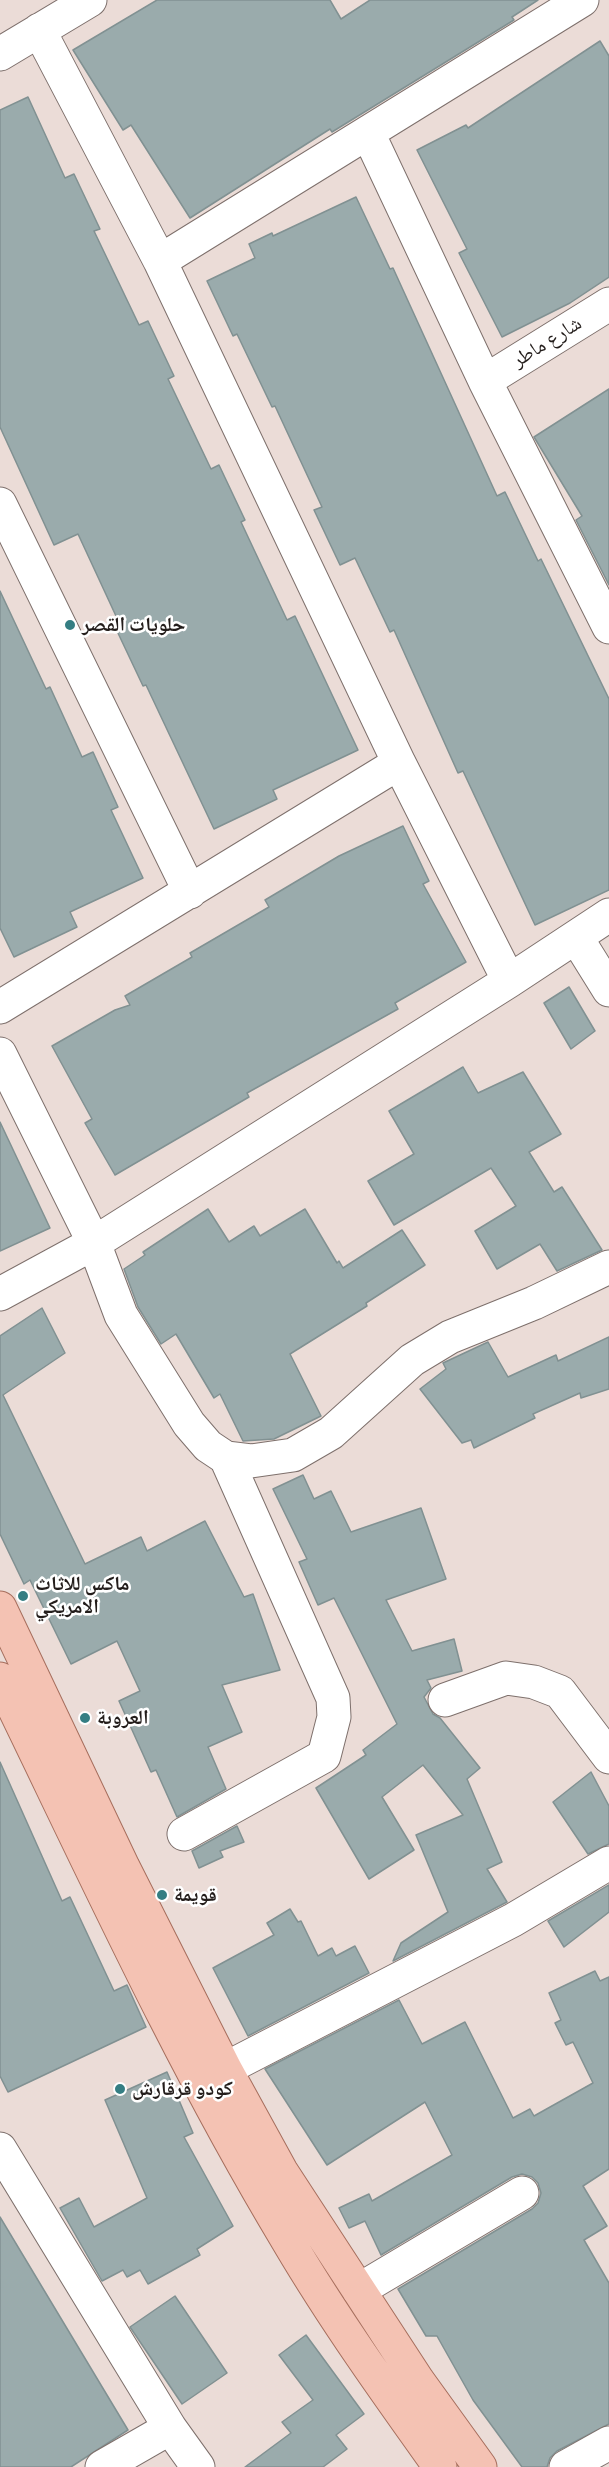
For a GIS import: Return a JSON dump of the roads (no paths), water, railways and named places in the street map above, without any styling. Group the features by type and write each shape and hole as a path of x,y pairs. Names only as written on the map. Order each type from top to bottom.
{"main road":[{"path":"0,1608 123,1868 225,2069 281,2171 358,2290 480,2467"},
{"path":"0,1678 201,2087 288,2241 372,2371 440,2467"}],"street":[{"path":"0,54 90,0"},
{"path":"160,261 582,0"},
{"path":"39,30 160,261 399,763 509,981"},
{"path":"368,133 485,381 609,627"},
{"name":"شارع ماطر","path":"485,381 609,304"},
{"path":"0,504 190,892"},
{"path":"0,1007 399,763"},
{"path":"0,1294 94,1243 509,981 609,915"},
{"path":"576,937 609,990"},
{"path":"0,1054 94,1243 121,1315 189,1424 208,1446 226,1458 251,1461 293,1455 331,1433 412,1360 450,1337 534,1303 609,1267"},
{"path":"184,1834 324,1756 334,1717 333,1698 226,1458"},
{"path":"445,1700 506,1678 534,1682 560,1692 599,1726 609,1757"},
{"path":"225,2069 513,1920 609,1863"},
{"path":"0,2149 170,2428 198,2467"},
{"path":"358,2290 522,2193"},
{"path":"102,2467 170,2428"},
{"path":"566,2467 609,2443"}],"place":[{"name":"حلويات القصر","path":"70,625"},
{"name":"ماكس للاثاث الامريكي","path":"23,1596"},
{"name":"العروبة","path":"85,1718"},
{"name":"قويمة","path":"162,1895"},
{"name":"كودو قرقارش","path":"120,2089"}]}
